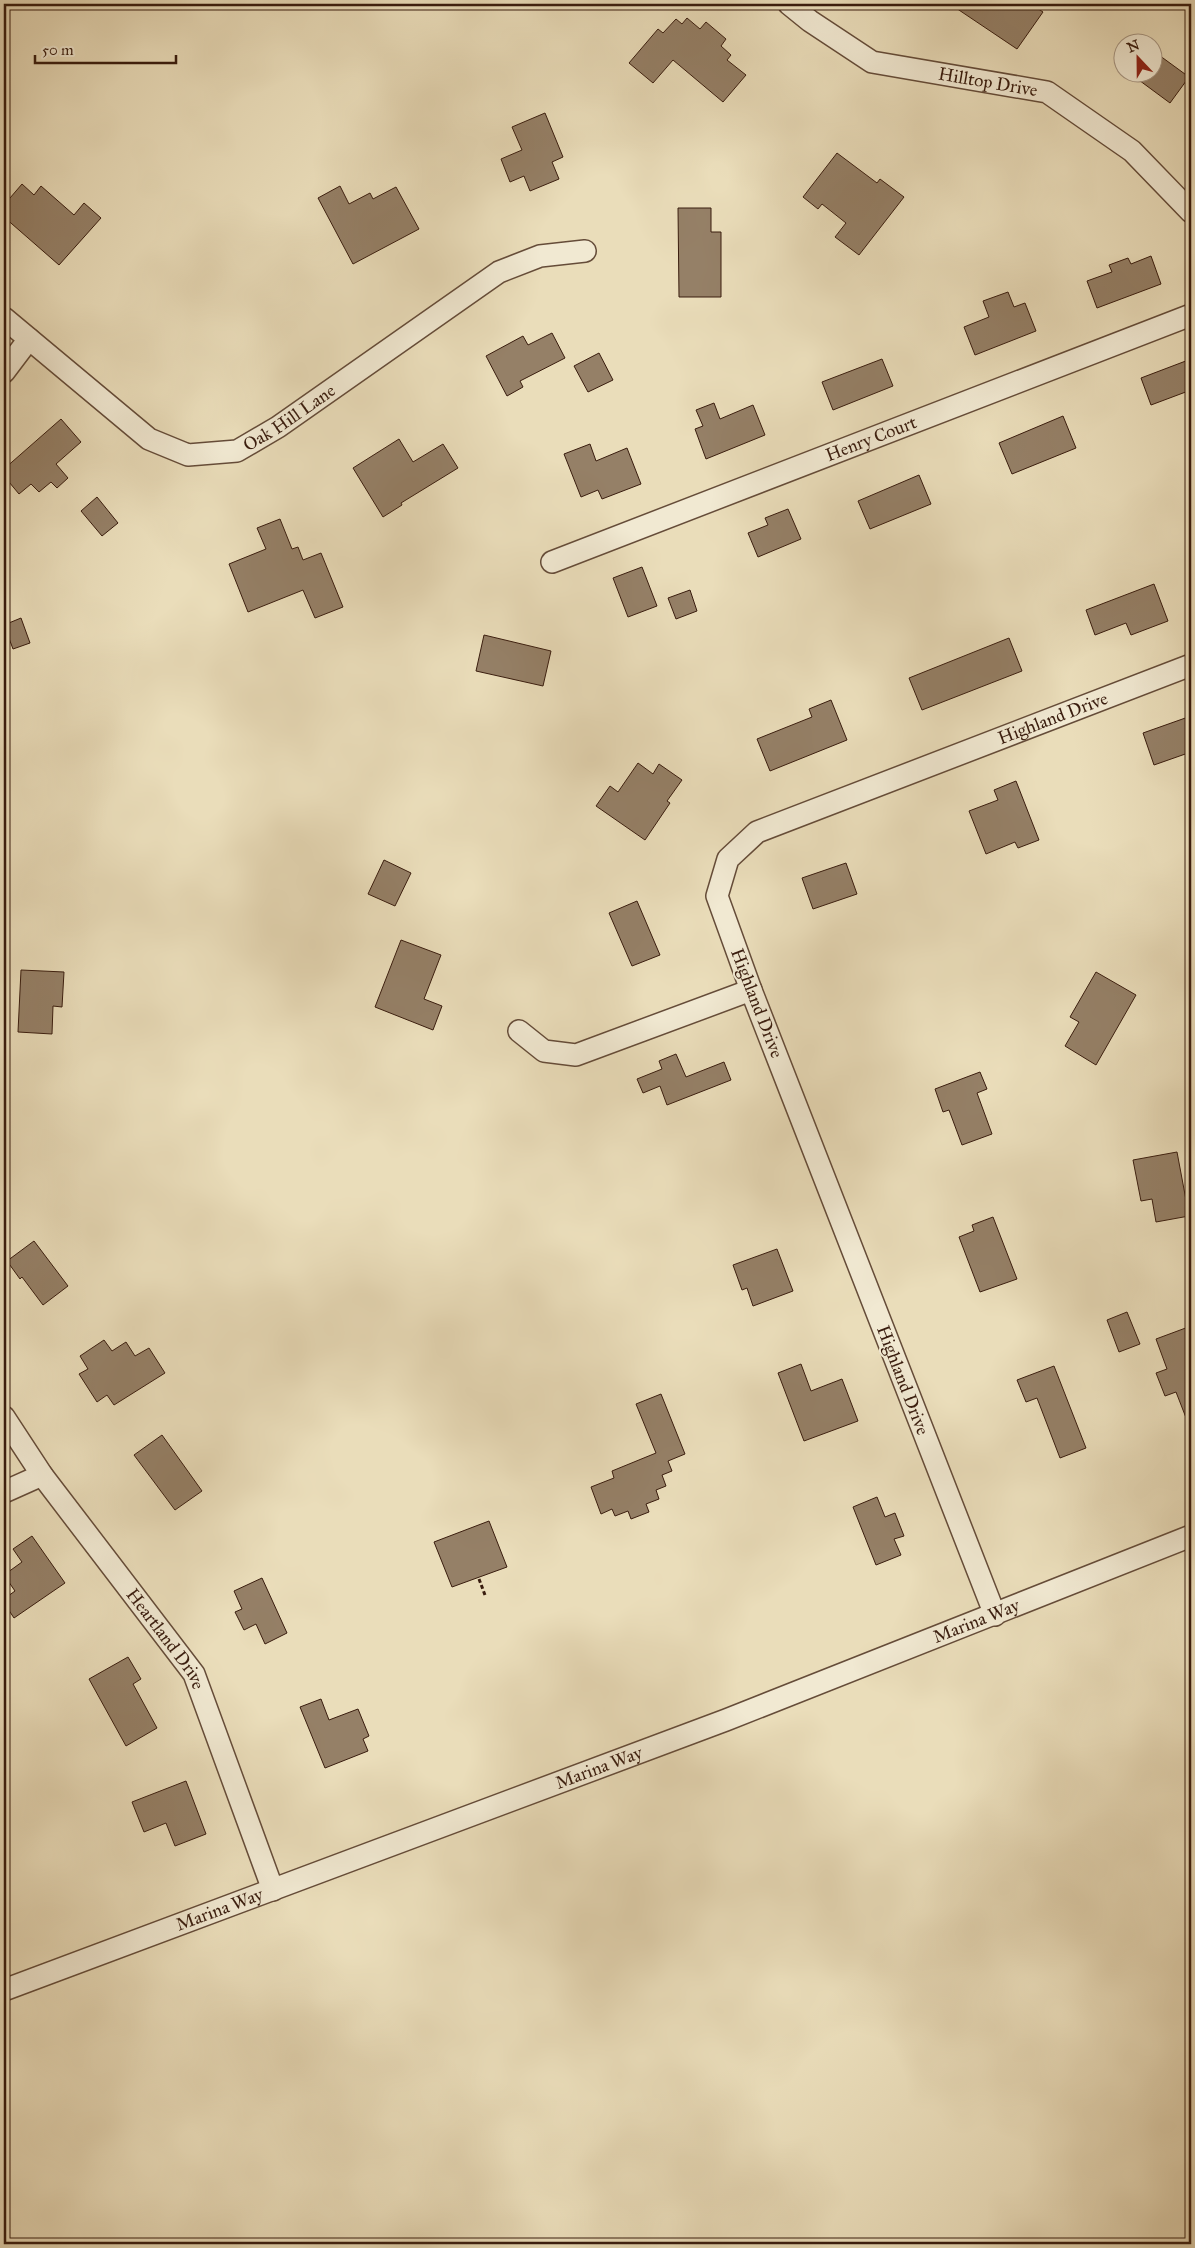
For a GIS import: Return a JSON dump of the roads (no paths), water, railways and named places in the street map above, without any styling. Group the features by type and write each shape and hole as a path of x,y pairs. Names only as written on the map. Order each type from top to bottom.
{"street":[{"name":"Hilltop Drive","path":"789,4 810,21 872,62 1047,92 1132,151 1191,212"},
{"name":"Oak Hill Lane","path":"4,318 149,439 188,455 237,450 278,427 500,272 540,256 584,251"},
{"name":"Henry Court","path":"552,562 1191,315"},
{"path":"4,372 29,339"},
{"name":"Highland Drive","path":"995,1615 751,990 717,896 728,859 756,832 1191,665"},
{"path":"519,1030 544,1052 576,1055 751,990"},
{"name":"Heartland Drive","path":"4,1418 42,1474 194,1674 273,1890"},
{"path":"4,1492 42,1474"},
{"name":"Marina Way","path":"4,1990 726,1720 1191,1536"}]}
